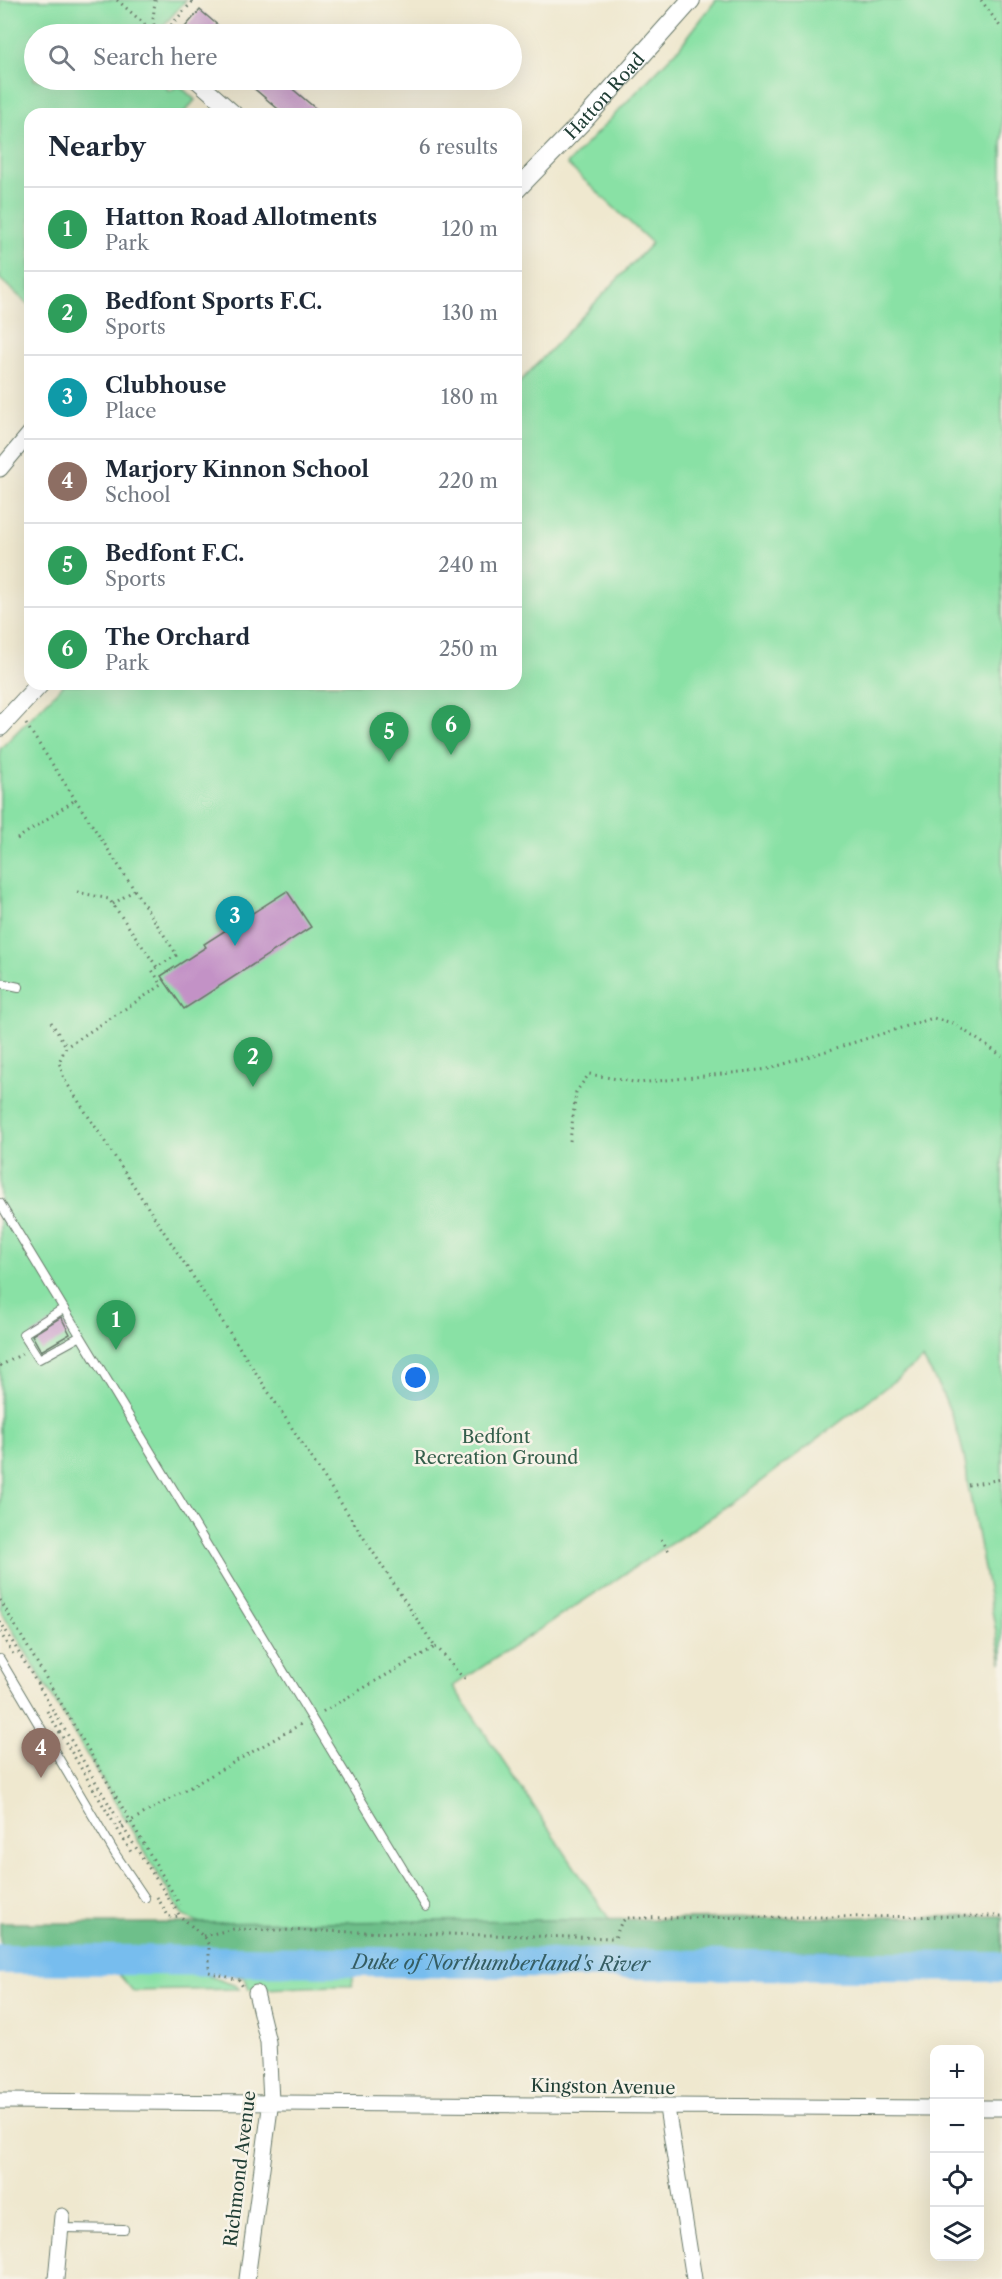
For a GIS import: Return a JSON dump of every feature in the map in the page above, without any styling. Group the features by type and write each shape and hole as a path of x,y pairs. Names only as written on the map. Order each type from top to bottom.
{"street":[{"name":"Hatton Road","path":"522,184 585,118 691,0"},
{"path":"207,90 228,108"},
{"path":"0,469 24,440"},
{"path":"0,727 34,690"},
{"name":"Richmond Avenue","path":"247,2279 271,2101 268,2042 256,1993"},
{"name":"Kingston Avenue","path":"0,2101 271,2101 667,2108 930,2108"},
{"path":"667,2108 694,2279"},
{"path":"984,2108 1002,2109"},
{"path":"56,2279 62,2222"}],"lane":[{"path":"0,983 19,987"},
{"path":"0,1203 426,1907"},
{"path":"63,1309 23,1334 39,1359 79,1337"},
{"path":"0,1659 116,1855 145,1898"},
{"path":"62,2222 124,2229"}],"path":[{"path":"117,0 145,24"},
{"path":"154,24 155,0"},
{"path":"172,24 194,0"},
{"path":"981,0 1002,29"},
{"path":"16,710 136,889 177,955 152,970 162,985 66,1047 59,1062 64,1079 435,1647 442,1652 462,1678 469,1680"},
{"path":"17,839 75,800"},
{"path":"113,904 136,889"},
{"path":"77,892 109,899 157,967"},
{"path":"570,1141 576,1092 589,1074 639,1083 768,1069 933,1018 953,1023 1002,1056"},
{"path":"51,1022 66,1047"},
{"path":"0,1366 32,1348"},
{"path":"968,1485 1002,1479"},
{"path":"660,1539 671,1554"},
{"path":"0,1600 180,1905"},
{"path":"0,1621 122,1826 180,1916 203,1936 209,1945 208,1972 238,1980 246,1993 256,1993"},
{"path":"0,1632 18,1662"},
{"path":"122,1826 435,1647"},
{"path":"42,1703 133,1856"},
{"path":"157,1897 169,1917 180,1916"},
{"path":"203,1936 234,1929 615,1938 621,1923 626,1918 1002,1916"}],"green space":[{"path":"0,0 186,0 165,24 24,24 24,90 184,90 195,100 188,108 24,108 24,301 0,279"},
{"name":"Bedfont Recreation Ground","path":"716,0 1002,0 1002,1663 959,1436 947,1404 923,1359 733,1503 453,1686 610,1920 201,1923 183,1916 0,1609 0,749 58,690 522,690 522,380 652,243 567,164 679,48"},
{"path":"1002,1916 1002,1956 839,1951 617,1952 0,1947 0,1923"},
{"path":"213,1969 354,1969 352,1986 249,1989 245,1978 213,1971"},
{"path":"116,1971 205,1972 206,1975 239,1989 133,1991"}],"building":[{"path":"200,10 216,24 188,24"},
{"path":"256,90 294,90 315,108 277,108"},
{"path":"287,891 311,927 184,1009 161,976 206,947 204,944"},
{"path":"61,1317 70,1334 41,1351 32,1335"}],"waterway":[{"name":"Duke of Northumberland's River","path":"0,1959 1002,1967"}],"place":[{"name":"The Orchard","path":"451,755"},
{"name":"Bedfont F.C.","path":"389,762"},
{"name":"Clubhouse","path":"235,946"},
{"name":"Bedfont Sports F.C.","path":"253,1087"},
{"name":"Hatton Road Allotments","path":"116,1350"},
{"name":"Marjory Kinnon School","path":"41,1778"}]}
